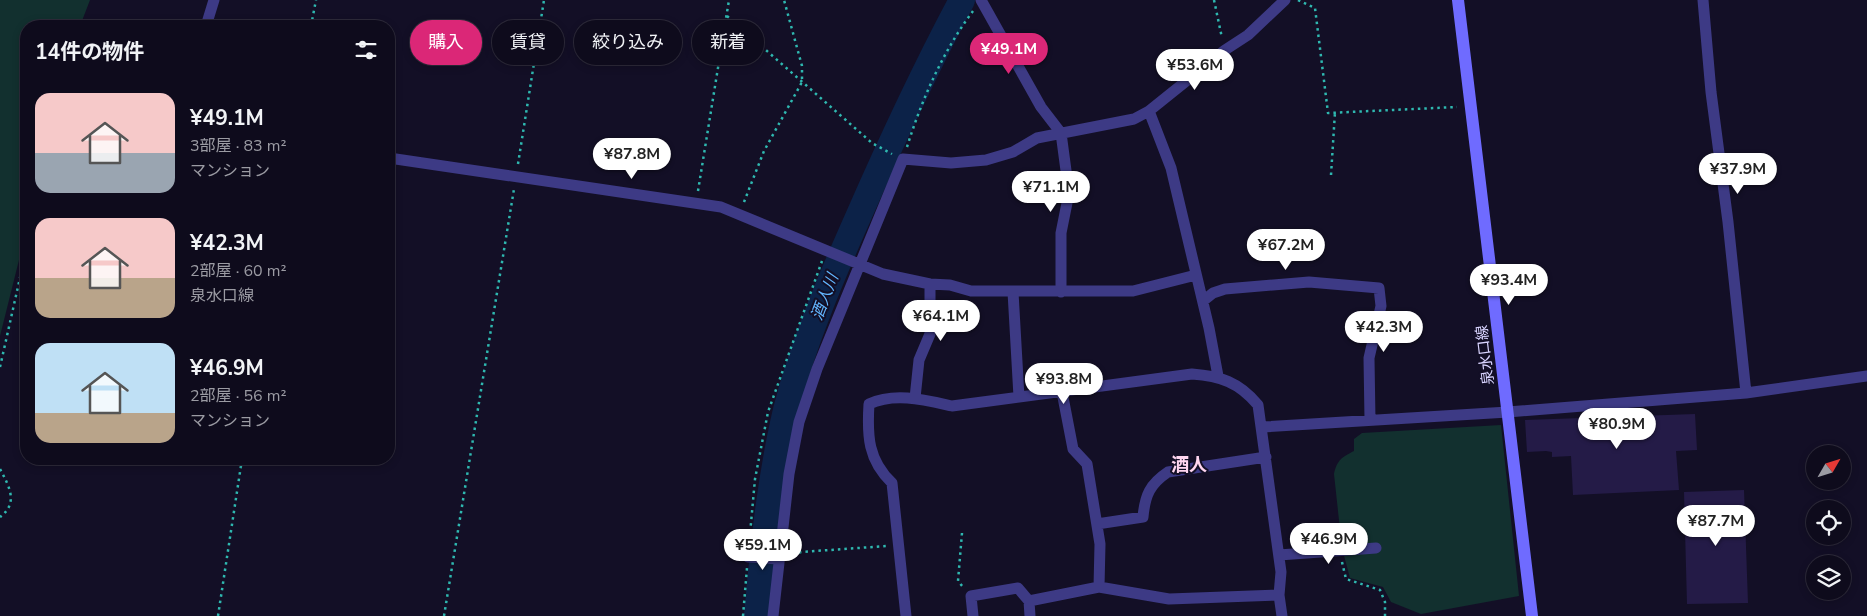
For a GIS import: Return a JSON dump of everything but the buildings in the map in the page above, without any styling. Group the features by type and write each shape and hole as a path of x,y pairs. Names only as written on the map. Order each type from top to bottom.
{"main road":[{"name":"泉水口線","path":"1458,0 1532,616"}],"street":[{"path":"208,20 214,0"},
{"path":"773,616 789,474 799,422 817,369 903,159 951,163 986,160 1013,152 1037,138 1134,119 1149,111 1225,50 1248,35 1285,0"},
{"path":"1703,0 1711,92 1728,222 1746,393"},
{"path":"978,3 1041,107 1062,133 1069,194 1060,233 1061,292"},
{"path":"1149,111 1171,168 1203,301 1218,376"},
{"path":"395,159 696,203 739,213 858,266 883,274 930,284 950,285 972,291 1133,291 1196,275"},
{"path":"1203,301 1224,289 1309,282 1379,288 1381,306 1369,358 1370,420"},
{"path":"915,398 918,360 930,334 930,284"},
{"path":"1013,292 1019,396"},
{"path":"906,616 892,483 880,472 872,455 868,430 869,404 880,399 915,398 952,406 1192,374 1218,376 1246,391 1258,405 1281,572 1279,596 1282,616"},
{"path":"1262,426 1508,412 1746,393 1867,376"},
{"path":"1062,392 1073,449 1087,464 1100,544 1098,587"},
{"path":"1097,524 1143,517 1144,505 1154,481 1168,472 1266,457"},
{"path":"1279,556 1376,548"},
{"path":"748,557 779,559"},
{"path":"1029,601 1098,587 1169,599 1279,596"},
{"path":"973,616 971,596 1018,588 1029,601 1030,616"}],"path":[{"path":"312,20 316,0"},
{"path":"449,616 444,616 544,0"},
{"path":"696,203 729,0"},
{"path":"739,213 764,151 802,82 802,66 784,0"},
{"path":"1214,0 1225,50"},
{"path":"1298,0 1315,8 1328,113 1471,106"},
{"path":"727,16 872,143 903,159 919,108 961,27 978,3"},
{"path":"1331,175 1335,112"},
{"path":"743,616 755,479 768,412 826,251"},
{"path":"0,367 20,278"},
{"path":"218,616 241,465"},
{"path":"0,469 10,489 12,498 9,508 0,516"},
{"path":"962,533 958,581 971,596"},
{"path":"779,559 801,552 899,545"},
{"path":"1340,551 1346,579 1380,590 1385,602 1385,616"}],"green space":[{"path":"0,0 90,0 82,20 20,20 20,256 0,336"},
{"path":"1501,425 1519,596 1421,614 1391,602 1383,587 1350,578 1342,548 1334,474 1341,460 1354,451 1354,439 1362,433"}],"waterway":[{"name":"酒人川","path":"757,616 771,487 780,436 793,385 809,335 871,188 921,80 962,0"}],"district":[{"name":"酒人","path":"1189,465"}]}
